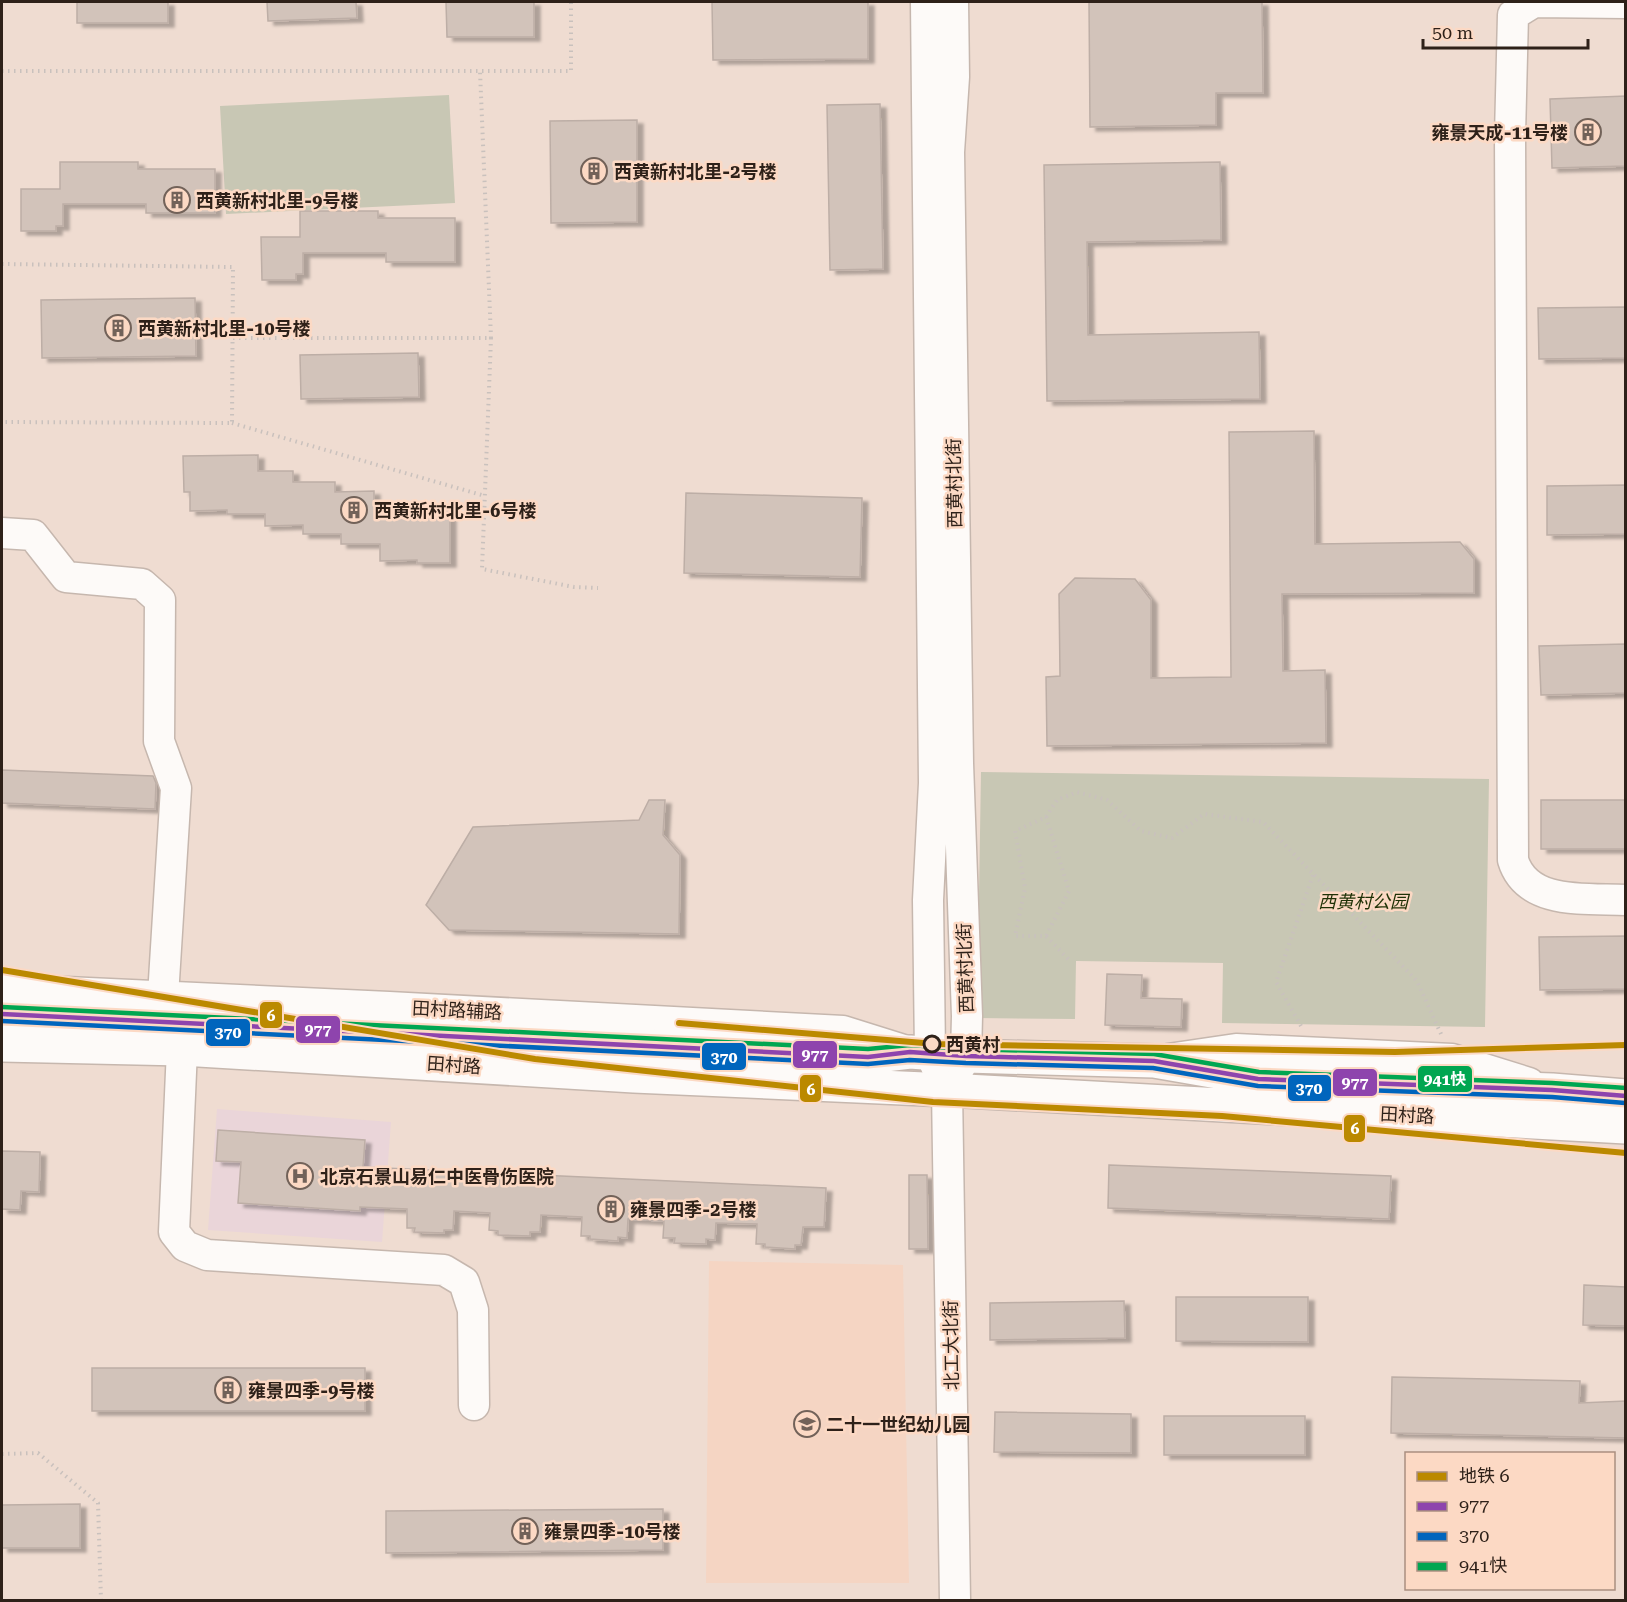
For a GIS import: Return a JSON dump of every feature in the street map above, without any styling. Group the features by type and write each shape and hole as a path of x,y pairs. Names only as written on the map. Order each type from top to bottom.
{"main road":[{"name":"田村路","path":"2,1014 51,1004 867,1057 920,1052 966,1056 1154,1061 1258,1079 1552,1090 1626,1096"},
{"name":"田村路","path":"2,1045 182,1049 634,1076 947,1090 1626,1127"}],"street":[{"name":"西黄村北街","path":"926,2 934,783 920,1052 947,1090 966,1056 967,1016 958,763 949,152 954,77 953,2"},
{"path":"1626,3 1534,2 1513,15 1510,135 1513,860 1522,880 1554,896 1626,900"},
{"path":"2,533 33,535 66,577 142,584 160,600 159,741 176,788 163,996"},
{"name":"田村路辅路","path":"2,989 51,1004 163,996 843,1031 920,1052"},
{"path":"182,1049 174,1232 185,1246 207,1255 444,1270 464,1282 473,1310 474,1405"},
{"path":"1154,1061 1236,1049 1452,1059 1552,1090"},
{"name":"北工大北街","path":"947,1090 955,1600"}],"path":[{"path":"2,71 571,71 571,2"},
{"path":"480,71 491,338 482,569 574,587 598,588"},
{"path":"2,264 233,267 232,423"},
{"path":"232,338 491,338"},
{"path":"2,422 232,423 485,496"},
{"path":"1068,959 1046,936 1015,936 1025,888 1015,831 1046,817 1057,800 1077,792 1107,800 1141,831 1172,838 1204,814 1263,822 1417,981 1452,1059"},
{"path":"1046,817 1069,891 1046,936"},
{"path":"1313,875 1276,982 1317,1052"},
{"path":"2,1454 38,1454 98,1503 100,1600"}],"shaded area":[{"name":"北京石景山易仁中医骨伤医院","path":"217,1109 391,1122 382,1242 208,1230"},
{"name":"二十一世纪幼儿园","path":"709,1261 903,1265 909,1583 706,1583"}],"green space":[{"path":"449,95 455,203 226,214 220,106"},
{"name":"西黄村公园","path":"981,772 1489,779 1485,1027 1222,1023 1223,963 1076,961 1075,1019 977,1018"}],"building":[{"path":"77,2 168,2 168,23 77,23"},
{"path":"267,2 356,2 357,18 268,21"},
{"path":"446,2 534,2 534,37 447,37"},
{"path":"712,2 868,2 868,59 713,60"},
{"path":"1089,2 1262,2 1263,93 1216,93 1216,125 1090,127"},
{"name":"雍景天成-11号楼","path":"1626,96 1626,166 1552,168 1550,99"},
{"path":"880,104 883,269 830,270 827,105"},
{"name":"西黄新村北里-2号楼","path":"637,120 637,222 551,223 550,121"},
{"name":"西黄新村北里-9号楼","path":"60,162 138,162 138,169 215,169 215,213 146,213 146,204 63,204 63,226 56,226 56,231 21,231 21,189 60,189"},
{"path":"1220,162 1221,240 1087,242 1088,335 1259,332 1260,399 1047,401 1044,165"},
{"path":"300,211 378,211 378,218 455,218 455,262 386,262 386,253 303,253 303,274 296,274 296,280 262,280 261,237 300,237"},
{"name":"西黄新村北里-10号楼","path":"195,298 196,356 42,358 41,300"},
{"path":"1626,307 1626,358 1539,359 1538,308"},
{"path":"418,353 419,397 301,399 300,355"},
{"path":"1314,431 1315,544 1460,542 1474,559 1474,593 1282,594 1283,671 1325,670 1326,743 1047,746 1046,677 1060,676 1059,594 1075,578 1135,579 1151,600 1151,678 1231,677 1229,432"},
{"name":"西黄新村北里-6号楼","path":"258,455 258,471 293,471 293,482 335,482 335,492 374,491 374,502 410,502 410,510 450,510 450,563 417,563 417,560 380,561 380,544 341,544 341,534 303,534 303,525 265,526 265,514 227,514 227,510 190,511 190,492 184,492 183,456"},
{"path":"1626,485 1626,534 1547,535 1547,486"},
{"path":"686,493 862,498 860,577 684,573"},
{"path":"1626,644 1626,693 1541,695 1539,646"},
{"path":"2,770 153,776 156,783 155,809 2,803"},
{"path":"649,800 665,800 663,835 680,855 679,934 449,930 426,905 473,827 639,820"},
{"path":"1541,800 1626,800 1626,849 1541,849"},
{"path":"1626,936 1626,989 1540,990 1539,937"},
{"path":"1107,974 1142,975 1141,998 1182,999 1181,1027 1105,1025"},
{"name":"雍景四季-2号楼","path":"218,1130 365,1140 363,1167 826,1188 824,1227 803,1227 801,1245 795,1245 795,1249 765,1247 765,1244 756,1244 757,1224 716,1223 715,1240 706,1239 706,1244 674,1243 675,1238 663,1238 664,1221 628,1219 627,1238 618,1237 618,1241 581,1236 582,1217 541,1215 540,1232 530,1232 530,1236 498,1235 498,1231 489,1230 490,1213 454,1211 453,1230 444,1230 444,1233 414,1232 415,1228 407,1228 407,1209 360,1207 360,1211 238,1203 241,1162 216,1161"},
{"path":"2,1151 40,1152 39,1192 21,1191 20,1210 2,1209"},
{"path":"1109,1165 1391,1176 1389,1219 1108,1208"},
{"path":"909,1175 927,1175 928,1249 909,1249"},
{"path":"1584,1285 1626,1287 1626,1326 1583,1325"},
{"path":"1176,1297 1308,1297 1308,1342 1176,1341"},
{"path":"1124,1301 1125,1338 990,1340 990,1303"},
{"name":"雍景四季-9号楼","path":"92,1368 365,1368 365,1411 92,1411"},
{"path":"1392,1377 1580,1381 1579,1403 1626,1401 1626,1438 1391,1433"},
{"path":"995,1412 1131,1414 1131,1453 994,1452"},
{"path":"1164,1416 1305,1416 1305,1455 1164,1455"},
{"path":"80,1504 80,1548 2,1548 2,1505"},
{"name":"雍景四季-10号楼","path":"663,1509 663,1550 386,1553 386,1511"}],"metro line":[{"name":"6","path":"2,970 535,1059 933,1102 1222,1116 1626,1153"},
{"name":"6","path":"679,1023 936,1044 1395,1052 1626,1045"}],"transit line":[{"name":"941快","path":"2,1007 868,1049 910,1045 966,1049 1154,1054 1259,1072 1626,1088"},
{"name":"977","path":"2,1014 868,1057 910,1052 966,1056 1154,1061 1258,1079 1552,1090 1626,1096"},
{"name":"370","path":"2,1021 868,1064 910,1060 1153,1068 1258,1086 1552,1097 1625,1103"}],"place":[{"name":"雍景天成-11号楼","path":"1588,132"},
{"name":"西黄新村北里-2号楼","path":"594,171"},
{"name":"西黄新村北里-9号楼","path":"177,200"},
{"name":"西黄新村北里-10号楼","path":"118,328"},
{"name":"西黄新村北里-6号楼","path":"354,510"},
{"name":"西黄村","path":"932,1044"},
{"name":"北京石景山易仁中医骨伤医院","path":"300,1176"},
{"name":"雍景四季-2号楼","path":"611,1209"},
{"name":"雍景四季-9号楼","path":"228,1390"},
{"name":"二十一世纪幼儿园","path":"807,1424"},
{"name":"雍景四季-10号楼","path":"525,1531"}]}
